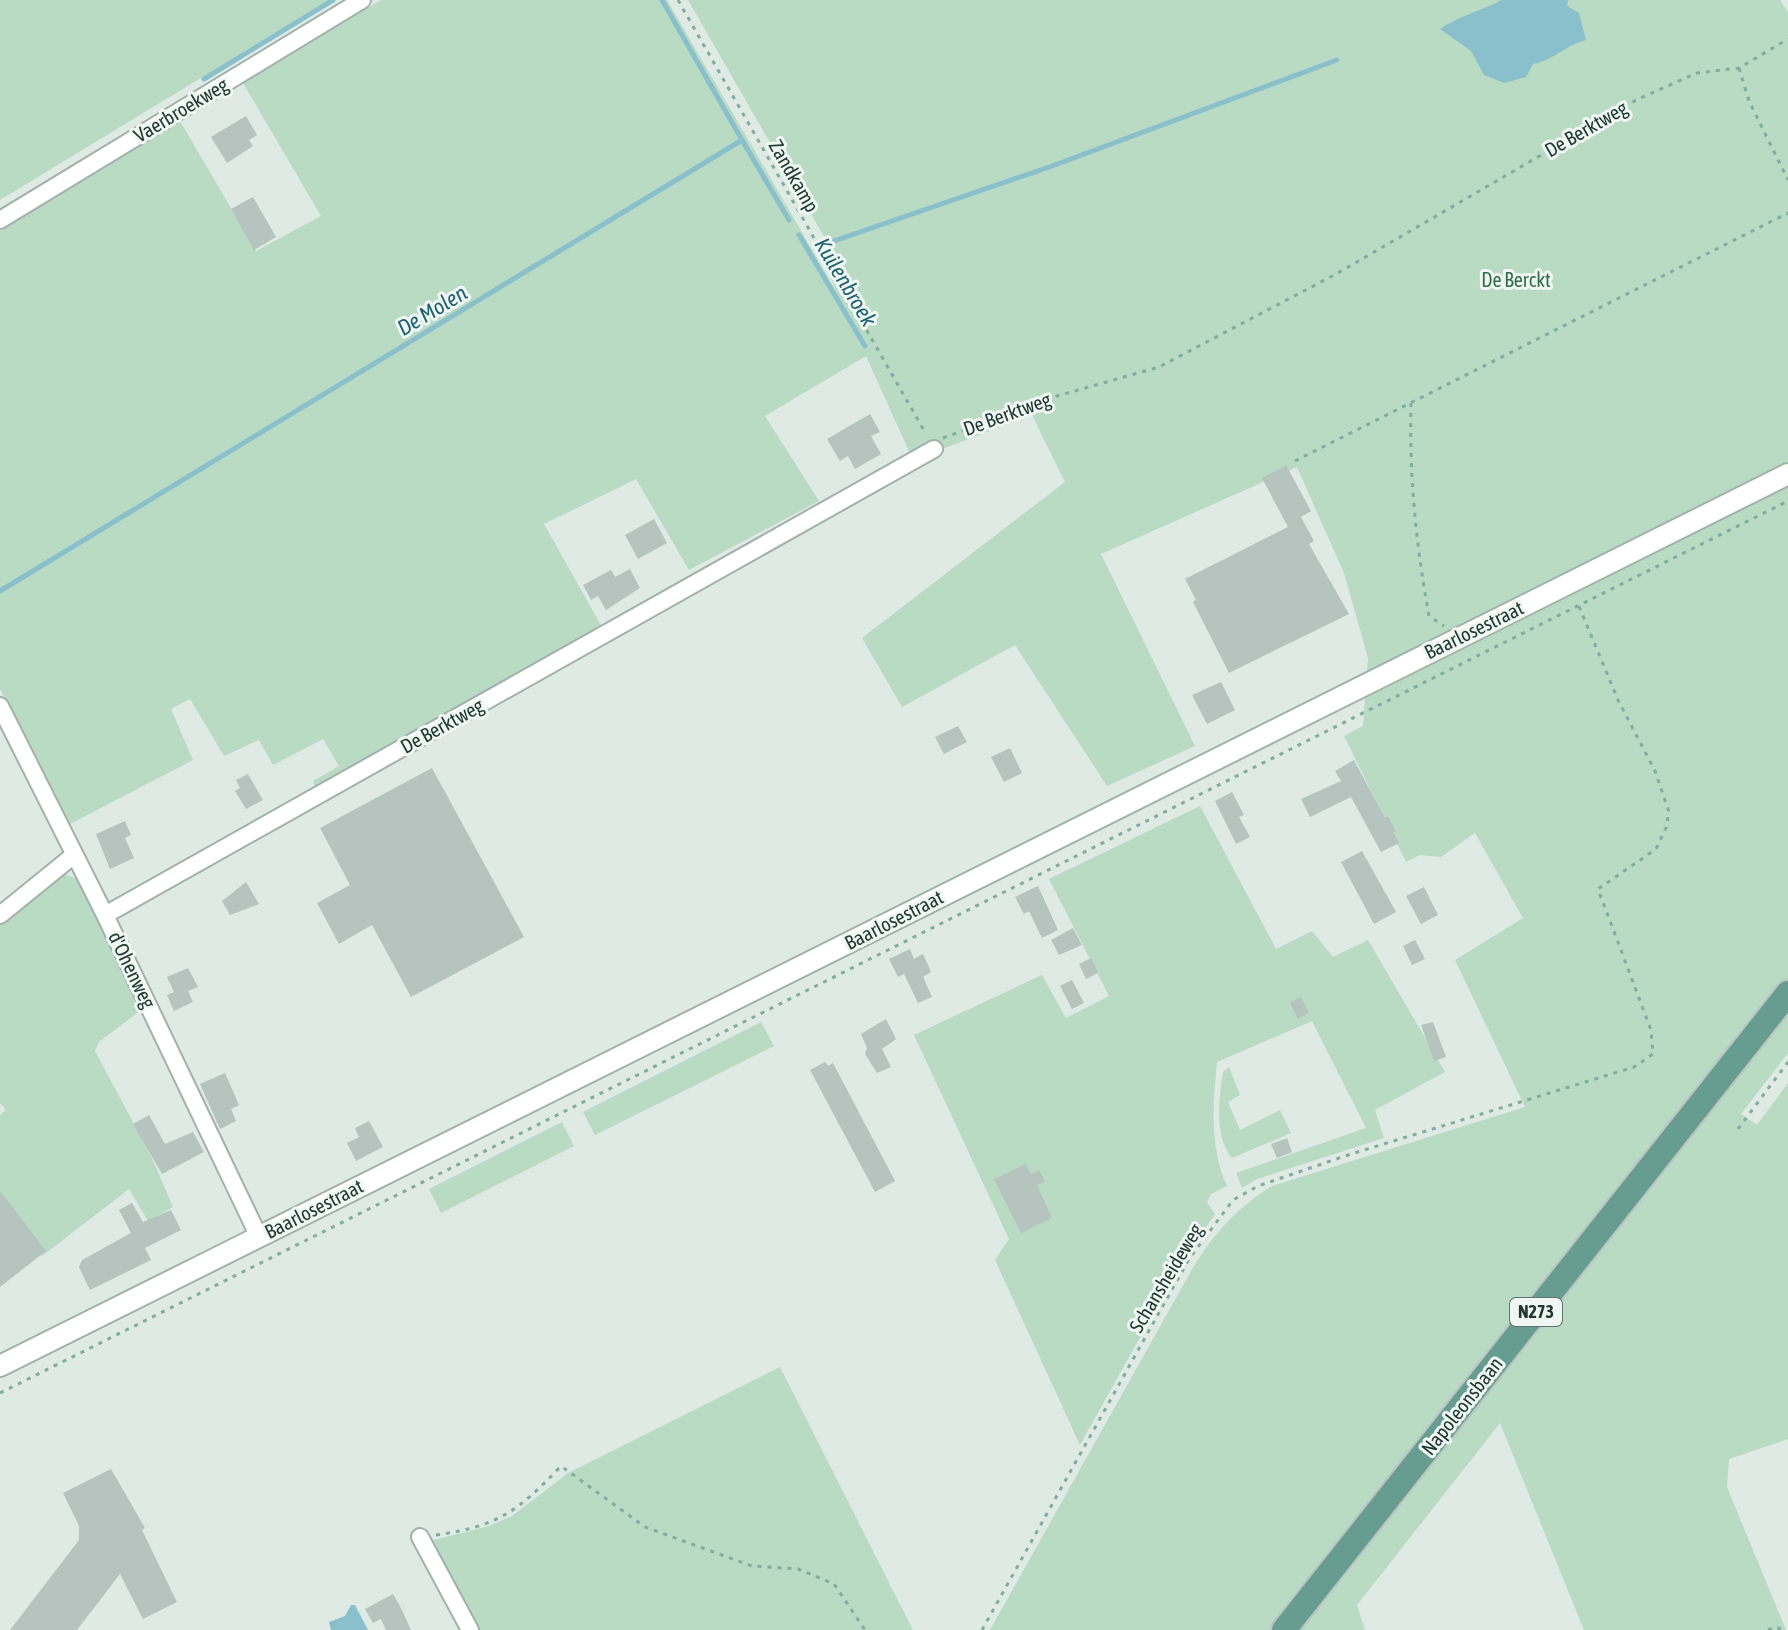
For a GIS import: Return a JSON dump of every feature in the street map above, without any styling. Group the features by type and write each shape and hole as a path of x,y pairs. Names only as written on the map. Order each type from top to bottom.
{"main road":[{"name":"Napoleonsbaan","path":"1284,1630 1788,993"}],"street":[{"name":"Vaerbroekweg","path":"0,220 362,0"},
{"name":"De Berktweg","path":"105,915 934,449"},
{"name":"Baarlosestraat","path":"0,1366 1788,474"},
{"name":"d'Ohenweg","path":"0,706 105,915 259,1237"},
{"path":"0,915 74,855"},
{"path":"420,1537 470,1630"}],"path":[{"name":"Zandkamp","path":"678,0 934,449"},
{"path":"1788,39 1739,68 1749,101 1788,180"},
{"name":"De Berktweg","path":"934,449 943,436 1057,396 1159,367 1338,273 1636,100 1697,73 1739,68"},
{"path":"1295,461 1788,213"},
{"path":"1411,403 1412,501 1429,616 1460,637 1471,661"},
{"path":"0,1393 1788,501"},
{"name":"Schansheideweg","path":"982,1630 1189,1259 1233,1200 1273,1181 1634,1067 1653,1054 1651,1030 1598,889 1656,849 1666,828 1669,812 1655,771 1618,700 1578,604"},
{"path":"1738,1129 1788,1062"},
{"path":"420,1537 462,1531 513,1513 561,1466 645,1527 752,1566 798,1569 834,1584 865,1630"},
{"path":"1768,1630 1784,1630"}],"green space":[{"path":"0,0 329,0 0,200"},
{"name":"De Berckt","path":"381,0 667,0 836,291 823,259 834,254 688,0 1780,0 1788,12 1788,1053 1741,1114 1757,1125 1788,1083 1788,1439 1729,1459 1727,1487 1786,1630 1584,1630 1500,1423 1357,1605 1365,1630 1300,1630 1750,1055 1274,1630 990,1630 1191,1271 1217,1234 1237,1213 1272,1186 1525,1107 1455,960 1523,918 1475,833 1441,857 1420,855 1406,862 1344,736 1363,726 1368,658 1344,573 1297,467 1101,554 1195,746 1107,786 1015,645 902,707 862,638 1065,482 1032,415 913,460 866,356 765,416 819,501 689,570 636,479 544,524 602,627 315,787 313,781 339,766 323,739 273,765 259,740 224,756 190,699 171,709 193,760 68,825 0,689 0,231 180,121 256,251 321,216 243,83"},
{"path":"1200,806 1276,949 1312,931 1333,957 1368,940 1445,1072 1375,1110 1384,1138 1257,1179 1242,1188 1236,1173 1366,1128 1312,1021 1217,1062 1215,1141 1227,1186 1211,1194 1207,1202 1215,1214 1185,1257 1080,1445 995,1260 1009,1239 914,1035 1042,975 1066,1018 1109,996 1049,879"},
{"path":"64,874 78,879 141,1010 99,1042 95,1051 151,1156 173,1207 148,1221 129,1189 42,1256 0,1200 0,1115 6,1110 0,1103 0,923"},
{"path":"761,1022 774,1046 595,1135 583,1112"},
{"path":"1229,1067 1240,1095 1228,1102 1240,1130 1280,1110 1291,1133 1232,1158 1222,1140 1219,1117 1223,1072"},
{"path":"562,1122 574,1146 441,1213 429,1189"},
{"path":"780,1367 913,1630 475,1630 430,1541 489,1526 512,1516 568,1473"}],"water":[{"path":"1502,0 1568,0 1567,6 1579,13 1586,40 1533,64 1526,77 1504,83 1484,75 1471,51 1440,29"},
{"path":"351,1605 355,1605 368,1630 331,1630 329,1622 345,1616"}],"building":[{"path":"246,116 257,135 249,140 253,146 227,163 211,137"},
{"path":"253,197 276,237 254,250 231,209"},
{"path":"870,414 880,432 871,436 881,454 855,469 848,456 840,461 827,439"},
{"path":"1286,465 1311,511 1301,517 1314,541 1309,544 1349,614 1229,673 1193,602 1196,600 1185,579 1288,527 1262,478"},
{"path":"654,519 667,543 638,559 625,535"},
{"path":"630,569 640,588 606,610 598,596 591,600 583,585 611,570 615,577"},
{"path":"1221,682 1235,710 1207,724 1192,695"},
{"path":"958,726 967,742 944,754 935,737"},
{"path":"1010,748 1022,773 1004,782 991,757"},
{"path":"1354,760 1385,818 1388,816 1396,831 1393,832 1399,843 1381,852 1351,797 1310,817 1301,799 1341,781 1335,771"},
{"path":"432,768 524,937 411,997 372,925 339,944 317,903 350,885 320,828"},
{"path":"248,774 263,800 246,809 235,791 240,788 236,780"},
{"path":"1232,792 1244,815 1239,817 1250,837 1236,844 1215,801"},
{"path":"125,821 131,835 125,838 134,858 110,869 96,834"},
{"path":"1362,851 1396,912 1374,924 1341,862"},
{"path":"246,882 259,904 230,915 222,901"},
{"path":"1038,886 1058,930 1042,938 1029,911 1024,914 1015,897"},
{"path":"1424,887 1438,915 1421,924 1406,896"},
{"path":"1073,928 1082,945 1059,955 1051,940"},
{"path":"1415,940 1425,959 1412,965 1403,946"},
{"path":"910,949 914,959 923,954 931,972 923,977 932,997 918,1003 904,974 898,977 889,959"},
{"path":"1091,958 1098,973 1086,979 1079,964"},
{"path":"188,968 198,987 188,991 193,1002 174,1011 167,995 174,992 167,977"},
{"path":"1072,980 1084,1003 1072,1009 1060,986"},
{"path":"1301,997 1309,1013 1298,1019 1290,1003"},
{"path":"886,1019 896,1039 882,1049 891,1067 877,1073 865,1054 867,1048 861,1034"},
{"path":"1433,1022 1446,1057 1434,1061 1421,1025"},
{"path":"825,1062 828,1066 833,1063 895,1181 875,1192 810,1070"},
{"path":"225,1073 239,1105 231,1109 236,1121 220,1129 200,1084"},
{"path":"149,1115 165,1144 193,1132 204,1152 162,1174 133,1124"},
{"path":"369,1121 383,1147 356,1161 347,1143 359,1137 355,1128"},
{"path":"1287,1138 1292,1152 1277,1158 1271,1144"},
{"path":"1026,1164 1031,1174 1039,1170 1045,1182 1037,1185 1052,1218 1021,1233 994,1179"},
{"path":"0,1191 46,1251 0,1287"},
{"path":"132,1203 143,1222 171,1210 181,1230 145,1248 151,1260 90,1290 79,1267 82,1260 131,1233 119,1210"},
{"path":"111,1469 145,1528 142,1530 177,1602 143,1619 120,1574 77,1630 10,1630 79,1540 79,1526 63,1493"},
{"path":"393,1594 411,1630 386,1630 381,1619 373,1623 365,1609"}],"waterway":[{"path":"204,79 333,0"},
{"name":"De Molen","path":"0,591 742,140 662,0"},
{"path":"831,242 1052,166 1337,60"},
{"name":"Kuilenbroek","path":"742,140 789,220"},
{"name":"Kuilenbroek","path":"799,235 865,346"}]}
